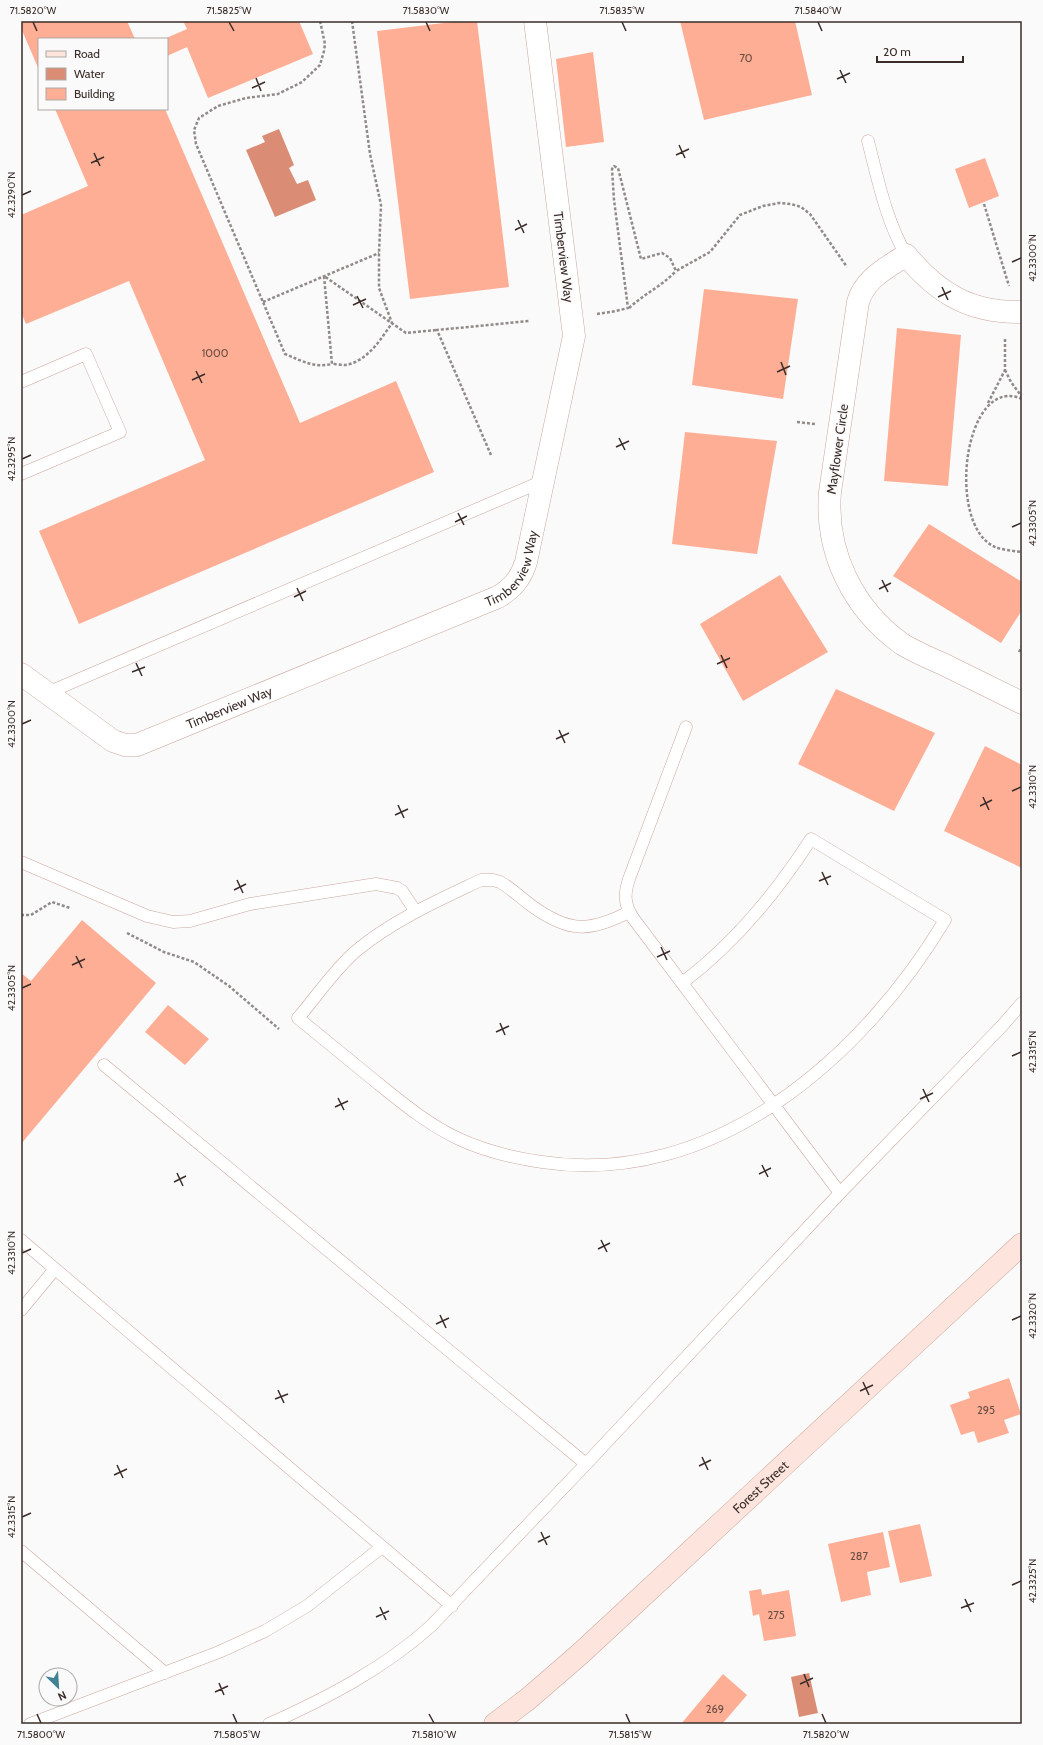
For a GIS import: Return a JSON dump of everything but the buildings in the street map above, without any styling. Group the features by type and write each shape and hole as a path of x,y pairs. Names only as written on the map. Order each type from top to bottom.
{"main road":[{"name":"Forest Street","path":"495,1724 528,1699 580,1654 1022,1244"}],"street":[{"name":"Timberview Way","path":"21,674 113,741 125,745 138,745 498,597 512,588 524,569 574,336 535,21"},
{"path":"906,255 934,284 960,301 1000,312 1022,312"},
{"name":"Mayflower Circle","path":"906,255 871,279 863,289 858,302 830,492 829,514 833,544 851,589 868,613 885,630 912,649 1022,703"}],"lane":[{"path":"868,141 889,218 896,238 906,255"},
{"path":"21,382 86,354 120,432 21,474"},
{"path":"47,693 543,481"},
{"path":"686,727 627,886 625,900 629,912 840,1193"},
{"path":"629,912 595,926 586,927 567,924 541,912 500,882 488,879 481,880 416,912 388,928 355,952 298,1018 403,1104 446,1133 479,1147 515,1157 555,1164 611,1166 648,1160 683,1150 739,1125 774,1105 820,1068 868,1024 896,993 922,958 945,920 811,839 785,879 754,916 711,960 682,983"},
{"path":"21,862 146,916 168,921 190,921 250,904 376,884 397,888 402,891 416,912"},
{"path":"269,1724 325,1698 377,1668 421,1635 452,1606 840,1193 1001,1027 1022,1003"},
{"path":"104,1064 586,1464"},
{"path":"21,1240 452,1606"},
{"path":"21,1310 55,1269"},
{"path":"30,1724 219,1652 279,1623 307,1606 382,1547"},
{"path":"21,1551 165,1673"}],"path":[{"path":"320,21 325,44 320,65 302,82 278,94 246,98 218,106 200,118 194,130 196,144 285,354 309,365 345,365 360,359 374,348 392,323"},
{"path":"352,21 370,154 381,205 379,288 392,323"},
{"path":"628,308 614,200 612,169 614,166 618,168 641,259 662,253 670,258 676,272"},
{"path":"596,314 628,308 638,299 666,283 676,272 710,252 740,216 763,206 779,203 801,207 810,214 832,243 841,260 852,272"},
{"path":"984,204 1011,293"},
{"path":"263,302 379,253"},
{"path":"324,276 406,333 529,321"},
{"path":"324,276 332,364"},
{"path":"437,330 491,455"},
{"path":"1005,331 1005,370 1022,398"},
{"path":"1005,370 976,426 969,449 965,480 972,521 984,537 994,546 1022,552"},
{"path":"987,405 996,399 1005,396 1016,396 1022,398"},
{"path":"1019,652 1022,646"},
{"path":"21,915 31,915 52,902 74,909"},
{"path":"123,930 164,952 194,962 229,986 281,1030"}],"water":[{"path":"279,129 294,165 289,168 297,184 308,180 316,200 275,217 246,150 265,142 262,136"},
{"path":"809,1673 818,1713 799,1717 791,1677"}]}
